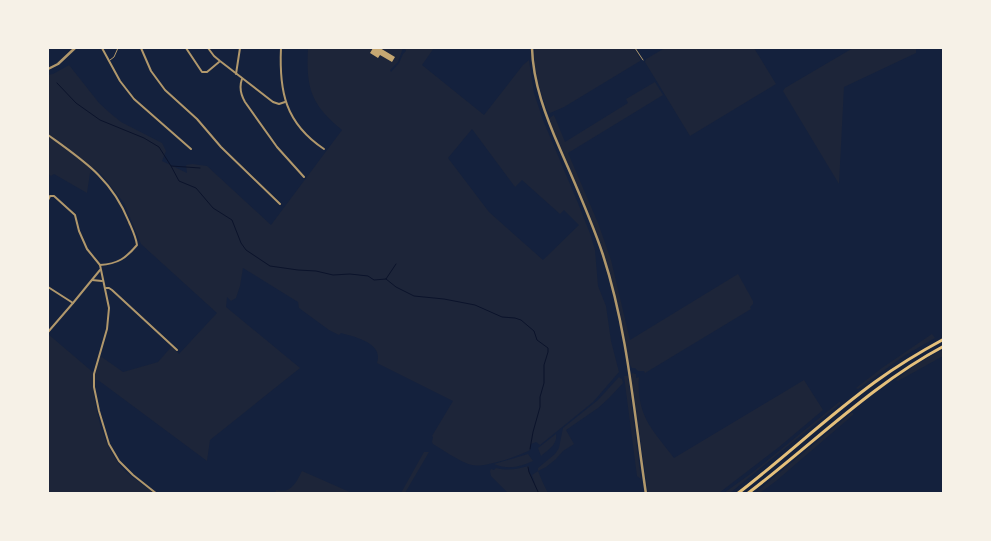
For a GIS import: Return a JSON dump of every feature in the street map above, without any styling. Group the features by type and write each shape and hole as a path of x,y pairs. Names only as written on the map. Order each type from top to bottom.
{"highway":[{"path":"737,494 875,382 944,339"},
{"path":"747,494 873,391 942,346"}],"street":[{"path":"48,69 58,64 75,48"},
{"path":"102,48 120,81 134,99 190,149"},
{"path":"141,48 152,71 165,90 280,204"},
{"path":"186,48 202,72 207,72 220,61"},
{"path":"208,48 220,61 273,102 279,104 285,102"},
{"path":"236,74 240,48"},
{"path":"281,48 281,77 285,102 300,128 324,148"},
{"path":"532,48 535,72 547,117 589,218 609,276 625,346 646,494"},
{"path":"242,79 240,84 242,97 245,102 276,147 304,177"},
{"path":"48,135 87,163 101,176 117,197 125,212 137,244 127,257 106,265 100,265"},
{"path":"48,200 50,196 54,196 75,215 86,247 100,265 106,288 109,308 107,329 94,374 94,387 106,434 114,453 126,469 157,494"},
{"path":"48,332 100,270"},
{"path":"92,280 104,282"},
{"path":"48,287 73,304"},
{"path":"106,288 112,290 177,350"}],"lane":[{"path":"109,60 114,57 118,48"},
{"path":"635,48 643,60"}],"shaded area":[{"path":"308,48 403,48 398,62 390,70 391,72 406,51 405,48 434,48 422,65 484,115 529,60 534,93 543,120 591,236 595,250 598,286 606,306 611,341 619,372 593,402 540,445 536,442 531,444 530,450 501,461 485,465 472,465 452,456 432,442 432,436 453,401 377,363 378,356 376,350 367,342 341,333 339,335 329,330 299,308 298,302 243,268 236,298 231,301 227,297 226,307 300,368 210,440 207,461 98,380 93,380 98,416 106,442 112,453 127,473 155,493 48,493 48,334 95,374 99,355 123,372 158,362 172,346 179,354 217,313 141,244 124,203 102,175 93,167 90,173 87,193 54,174 51,176 48,174 48,75 69,65 99,103 110,113 121,122 162,143 166,151 162,161 187,173 186,165 207,166 271,225 342,130 323,112 312,94 309,84","holes":["472,129 515,187 522,180 560,214 564,210 579,225 543,260 489,212 448,158"]},
{"path":"535,48 634,48 640,61 564,107 550,113 547,110 537,79 534,62"},
{"path":"665,48 754,48 776,84 690,136 645,62 646,59"},
{"path":"853,48 916,48 916,53 844,87 839,184 783,91 785,88"},
{"path":"655,82 663,95 568,153 598,223 611,260 630,340 738,274 753,304 750,307 751,309 645,373 644,371 632,368 629,363 616,299 603,252 549,119 554,115 565,142 628,103 626,99"},
{"path":"932,334 935,338 904,356 858,389 856,388 882,368"},
{"path":"943,350 943,356 898,381 896,380 919,363"},
{"path":"632,373 636,374 636,378 639,377 640,399 646,418 674,458 804,380 823,410 719,493 648,493"},
{"path":"624,376 628,376 641,479 637,476"},
{"path":"619,377 622,379 623,383 609,398 566,430 574,444 563,451 546,467 538,471 538,468 555,454 559,448 563,428 598,400"},
{"path":"839,402 840,404 730,493 724,493 753,472"},
{"path":"851,413 853,415 776,481 760,493 755,493"},
{"path":"556,434 554,444 541,456 538,448"},
{"path":"424,452 429,452 405,493 401,493"},
{"path":"528,454 533,461 523,465 509,467 494,464"},
{"path":"529,466 528,470 535,484 532,475 538,471 548,493 508,493 491,476 490,471 496,468 512,469"},
{"path":"302,471 352,493 275,493 276,490 289,489 298,480"}],"building":[{"path":"373,48 380,48 395,57 392,62 380,55 378,58 370,53"}],"waterway":[{"path":"57,83 76,103 100,120 144,138 159,147 171,166 200,168"},
{"path":"171,166 179,181 196,188 213,208 232,220 241,243 246,250 270,266 316,271 333,275 368,276 374,280 386,279 396,264"},
{"path":"386,279 396,287 414,296 475,305 502,317 521,320 534,331 537,340 548,348 548,352 544,365 544,383 540,397 540,407 530,449"},
{"path":"528,467 539,494"}]}
